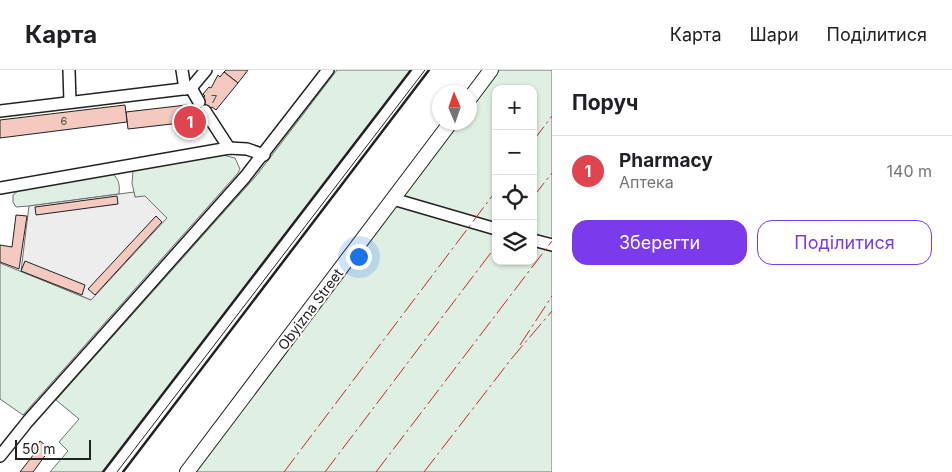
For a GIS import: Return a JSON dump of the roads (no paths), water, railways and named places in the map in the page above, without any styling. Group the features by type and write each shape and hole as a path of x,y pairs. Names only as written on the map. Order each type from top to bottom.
{"main road":[{"path":"477,89 491,70"},
{"name":"Obyizna Street","path":"187,472 445,130"}],"street":[{"path":"69,70 70,102"},
{"path":"182,70 188,88 230,148"},
{"path":"0,111 188,88 206,70"},
{"path":"0,456 28,421 264,155 328,70"},
{"path":"0,188 230,148 247,149 264,155"},
{"path":"393,199 492,228"},
{"path":"537,241 552,245"}],"tram line":[{"path":"117,472 425,70"}],"place":[{"name":"Pharmacy","path":"190,122"}]}
